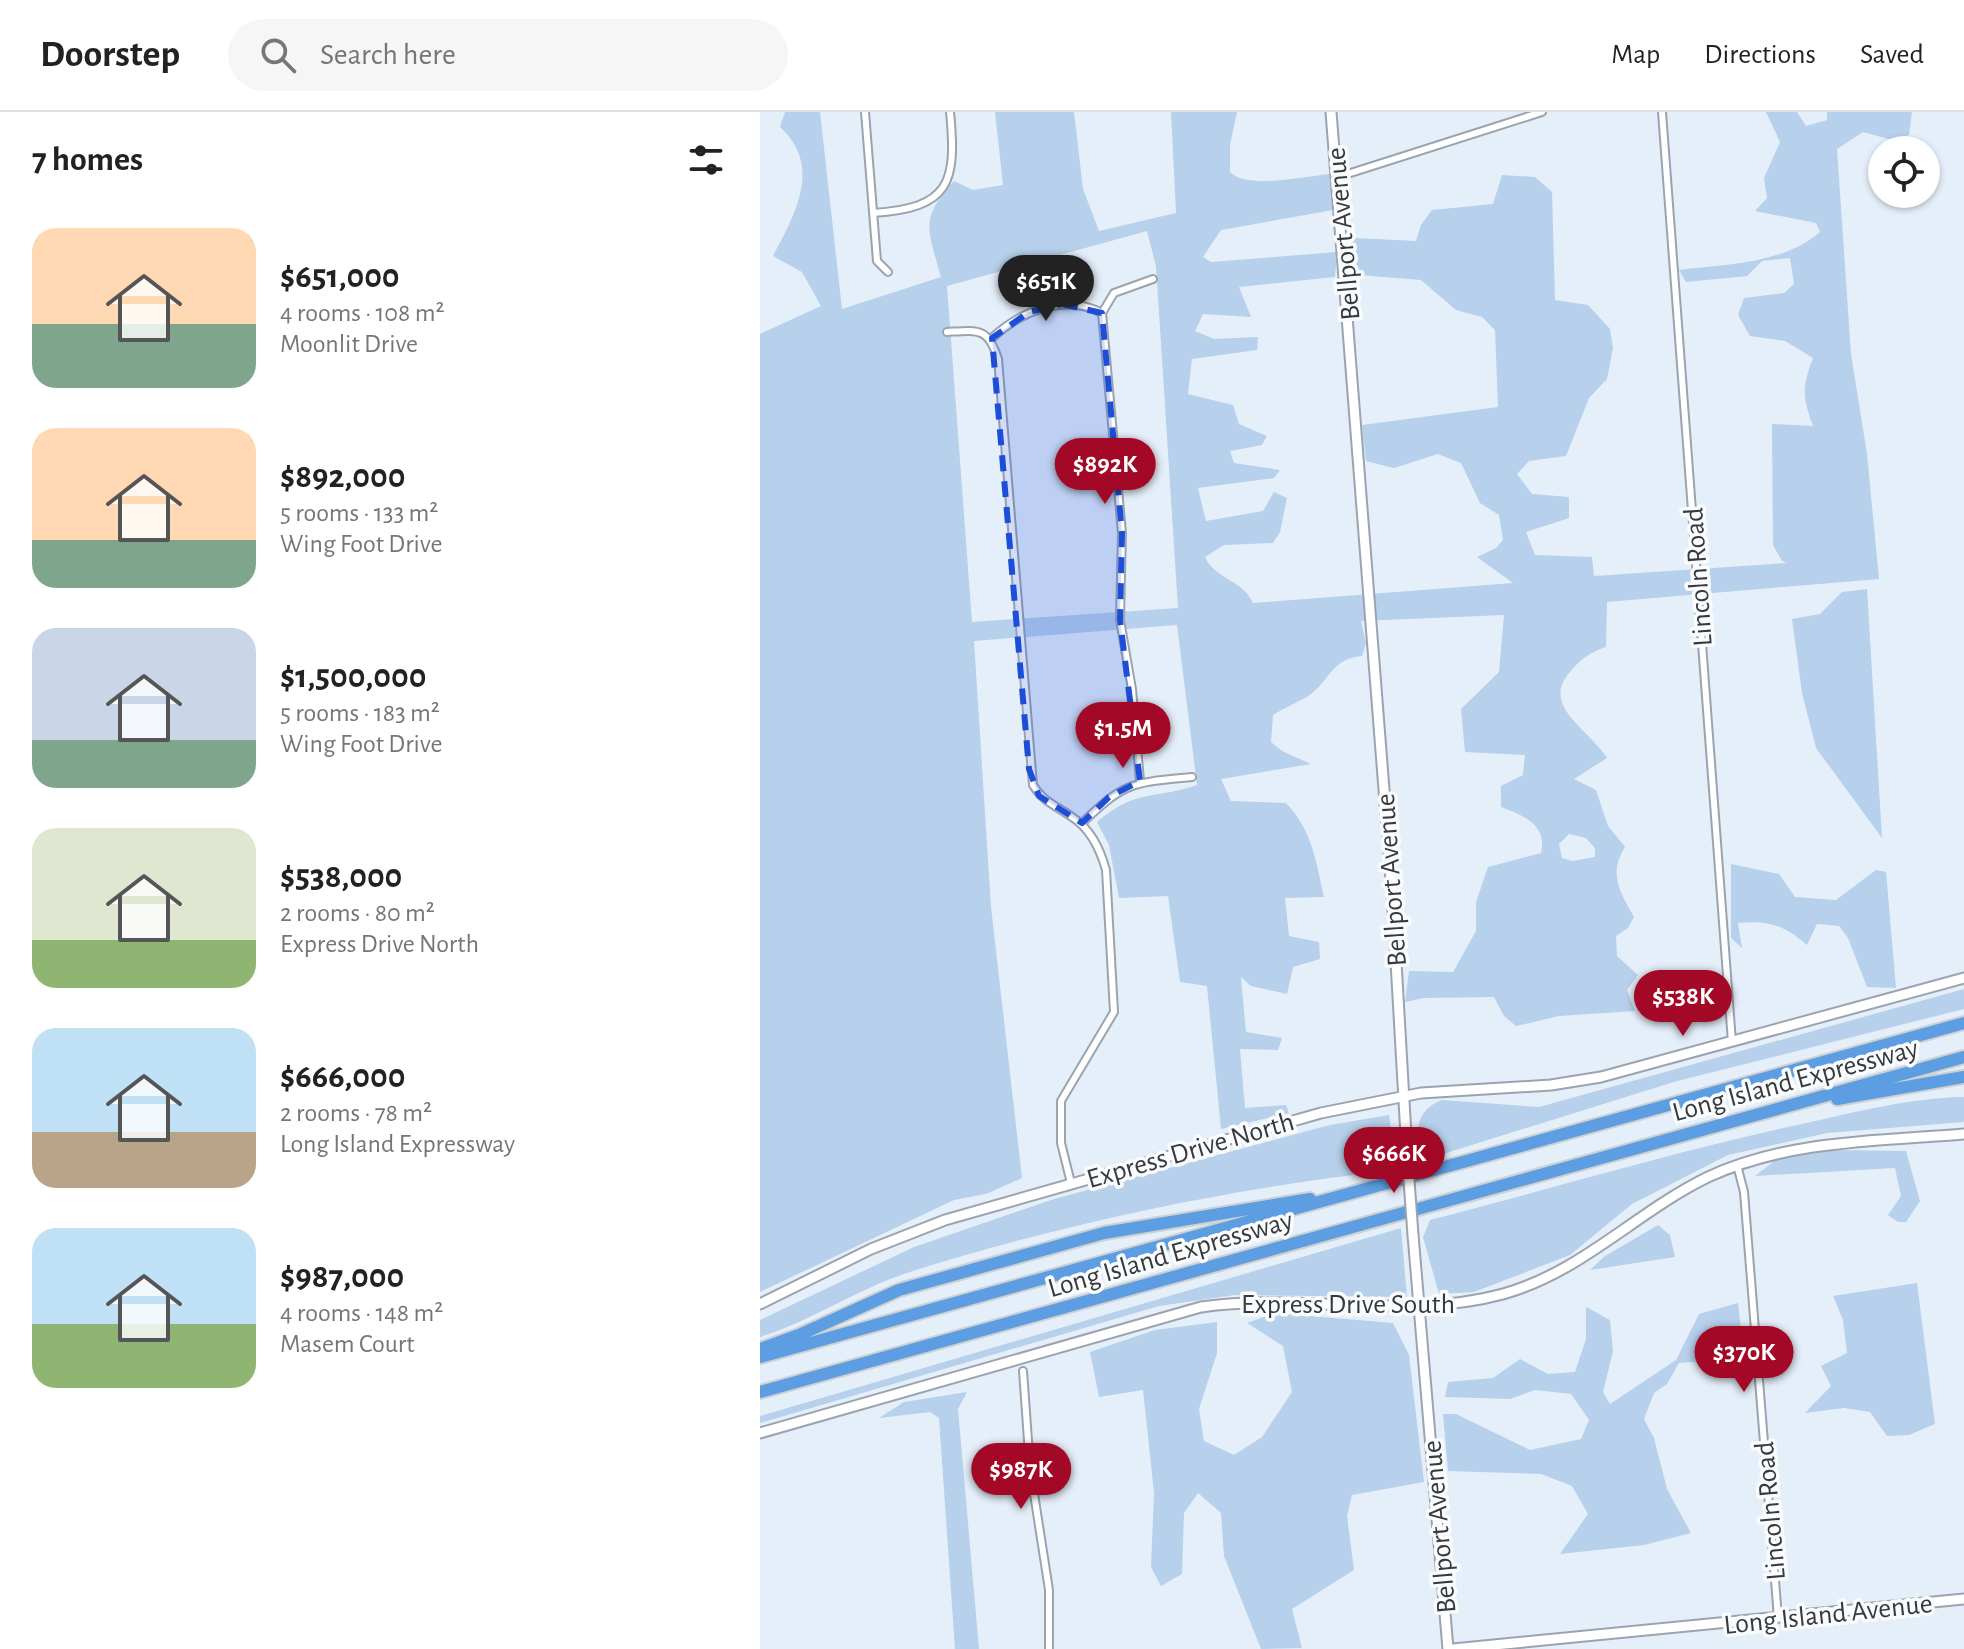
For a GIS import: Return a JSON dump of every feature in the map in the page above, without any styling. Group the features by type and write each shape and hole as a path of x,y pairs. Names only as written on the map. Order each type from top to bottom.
{"highway":[{"name":"Long Island Expressway","path":"760,1357 1964,1023"},
{"name":"Long Island Expressway","path":"760,1392 1964,1057"},
{"path":"1786,1106 1964,1077"},
{"path":"760,1349 810,1331 899,1290 1104,1233 1297,1199 1328,1199"}],"main road":[{"name":"Bellport Avenue","path":"1331,112 1392,892 1413,1235 1450,1649"},
{"name":"Express Drive North","path":"760,1304 908,1234 1071,1183 1321,1113 1403,1096 1583,1081 1964,978"},
{"name":"Express Drive South","path":"760,1433 1201,1307 1261,1302 1420,1308 1491,1297 1555,1274 1596,1251 1681,1192 1737,1165 1806,1147 1964,1134"},
{"name":"Long Island Avenue","path":"1450,1649 1964,1599"}],"street":[{"path":"865,112 877,261 888,272"},
{"path":"873,213 917,208 943,188 954,153 950,112"},
{"path":"1338,177 1542,112"},
{"name":"Lincoln Road","path":"1662,112 1732,1042"},
{"path":"1140,781 1132,689 1120,620 1122,533 1102,313 1114,293 1153,279"},
{"path":"992,338 1013,320 1044,308 1084,305 1102,313"},
{"path":"947,332 972,330 992,338"},
{"path":"992,338 1000,379 1029,769 1039,796 1082,823 1100,851 1106,870 1114,1012 1061,1101 1058,1118 1061,1143 1071,1183"},
{"path":"1082,823 1109,797 1140,781 1192,777"},
{"name":"Lincoln Road","path":"1737,1165 1744,1192 1778,1618"},
{"path":"1023,1371 1030,1468 1049,1590 1049,1649"}],"highlighted area":[{"path":"1062,304 1102,313 1122,533 1120,620 1140,781 1109,797 1082,823 1039,796 1029,769 992,338 1029,312"}],"shaded area":[{"path":"785,112 820,112 842,309 941,277 930,236 935,205 954,181 973,190 1003,185 995,112 1074,112 1083,189 1099,231 1176,213 1171,112 1237,112 1230,145 1230,172 1238,177 1263,181 1330,174 1333,210 1221,230 1203,257 1211,262 1337,252 1335,277 1239,287 1251,317 1203,314 1195,331 1214,339 1258,337 1257,350 1192,359 1188,394 1233,405 1239,424 1267,436 1262,445 1230,451 1234,463 1280,470 1274,478 1198,488 1206,521 1263,511 1274,492 1287,498 1280,532 1273,543 1224,545 1205,557 1215,570 1243,589 1253,603 1513,583 1477,557 1496,548 1503,540 1499,515 1480,503 1461,463 1438,454 1394,468 1366,461 1362,425 1498,407 1495,330 1482,317 1456,310 1421,280 1359,275 1350,233 1356,238 1416,241 1421,225 1432,210 1493,204 1502,175 1535,177 1552,192 1555,300 1588,305 1610,329 1613,348 1607,379 1589,398 1566,456 1529,461 1517,474 1532,494 1569,497 1569,518 1526,532 1535,555 1592,557 1594,576 1787,563 1782,561 1773,545 1772,424 1813,426 1805,392 1813,358 1785,341 1750,336 1738,315 1744,298 1784,293 1794,284 1790,258 1762,261 1747,276 1686,282 1679,270 1772,257 1805,243 1820,232 1816,223 1755,211 1767,198 1764,178 1780,142 1766,112 1797,112 1806,126 1827,120 1827,112 1912,112 1909,135 1878,136 1863,132 1837,149 1851,354 1867,454 1879,579 1607,602 1606,647 1582,660 1562,684 1561,696 1570,717 1607,758 1574,779 1596,790 1608,826 1625,847 1617,866 1618,883 1634,917 1628,928 1616,936 1617,956 1638,975 1627,990 1635,1011 1559,1016 1516,1026 1504,1016 1494,997 1424,998 1405,1002 1409,971 1453,972 1476,931 1476,902 1488,867 1541,853 1542,843 1541,835 1532,822 1501,807 1501,786 1523,775 1525,755 1465,752 1461,709 1499,672 1504,615 1361,621 1366,643 1362,656 1343,662 1315,691 1273,715 1271,742 1282,751 1311,764 1221,779 1231,801 1286,803 1295,813 1307,835 1324,897 1285,898 1289,936 1319,942 1320,959 1293,967 1287,994 1251,986 1241,977 1246,1032 1282,1038 1278,1050 1240,1049 1245,1108 1286,1105 1289,1113 1221,1129 1207,986 1180,982 1168,896 1119,898 1109,845 1097,822 1135,799 1197,785 1177,625 974,641 991,907 1022,1178 986,1194 954,1200 760,1292 760,334 821,306 802,272 773,256 801,190 800,158 793,142 780,127","holes":["1147,231 1156,266 1178,608 972,622 947,286","1569,834 1586,838 1595,848 1595,857 1572,861 1562,858 1559,844"]},
{"path":"1867,589 1882,838 1816,748 1802,693 1792,619 1820,614 1842,592"},
{"path":"1731,864 1779,874 1795,897 1836,900 1876,870 1886,872 1896,988 1867,987 1848,938 1839,926 1817,924 1807,945 1775,925 1738,923 1742,948 1731,938"},
{"path":"1964,989 1964,1009 1677,1081 1427,1159 1419,1141 1421,1117 1433,1104 1442,1100 1539,1107"},
{"path":"1964,1097 1964,1122 1827,1133 1728,1155 1632,1204 1570,1255 1474,1292 1439,1294 1423,1237 1430,1220 1755,1135 1883,1106"},
{"path":"1389,1115 1397,1170 1215,1196 1033,1237 896,1277 800,1322 760,1337 760,1320 914,1247 1054,1199 1330,1125"},
{"path":"1836,1150 1906,1151 1920,1201 1906,1222 1898,1222 1888,1215 1901,1196 1895,1168 1755,1176 1777,1159"},
{"path":"1658,1225 1670,1235 1675,1257 1590,1270 1605,1256"},
{"path":"1401,1228 1407,1297 1235,1295 1159,1306 760,1423 760,1416"},
{"path":"1917,1283 1935,1424 1909,1435 1887,1436 1870,1412 1844,1408 1805,1413 1831,1386 1821,1366 1847,1353 1843,1320 1833,1296"},
{"path":"1738,1303 1744,1358 1679,1363 1667,1384 1654,1393 1644,1419 1654,1438 1667,1489 1691,1533 1644,1545 1560,1554 1588,1514 1572,1486 1541,1474 1448,1471 1443,1414 1456,1414 1530,1450 1581,1439 1589,1420 1571,1394 1535,1390 1510,1399 1445,1397 1448,1382 1493,1378 1520,1359 1548,1374 1575,1372 1586,1339 1586,1307 1610,1320 1613,1351 1603,1392 1610,1404 1676,1360 1699,1314"},
{"path":"1275,1313 1393,1323 1409,1355 1424,1482 1352,1495 1347,1516 1354,1570 1292,1609 1302,1648 1261,1649 1224,1556 1221,1513 1198,1493 1184,1513 1182,1574 1161,1586 1151,1567 1154,1493 1143,1390 1099,1397 1090,1352 1155,1330 1217,1322 1217,1353 1199,1409 1204,1441 1234,1455 1262,1437 1292,1392 1283,1346 1247,1323"},
{"path":"967,1392 958,1409 979,1649 955,1649 939,1418 930,1412 879,1418 904,1402"}]}
